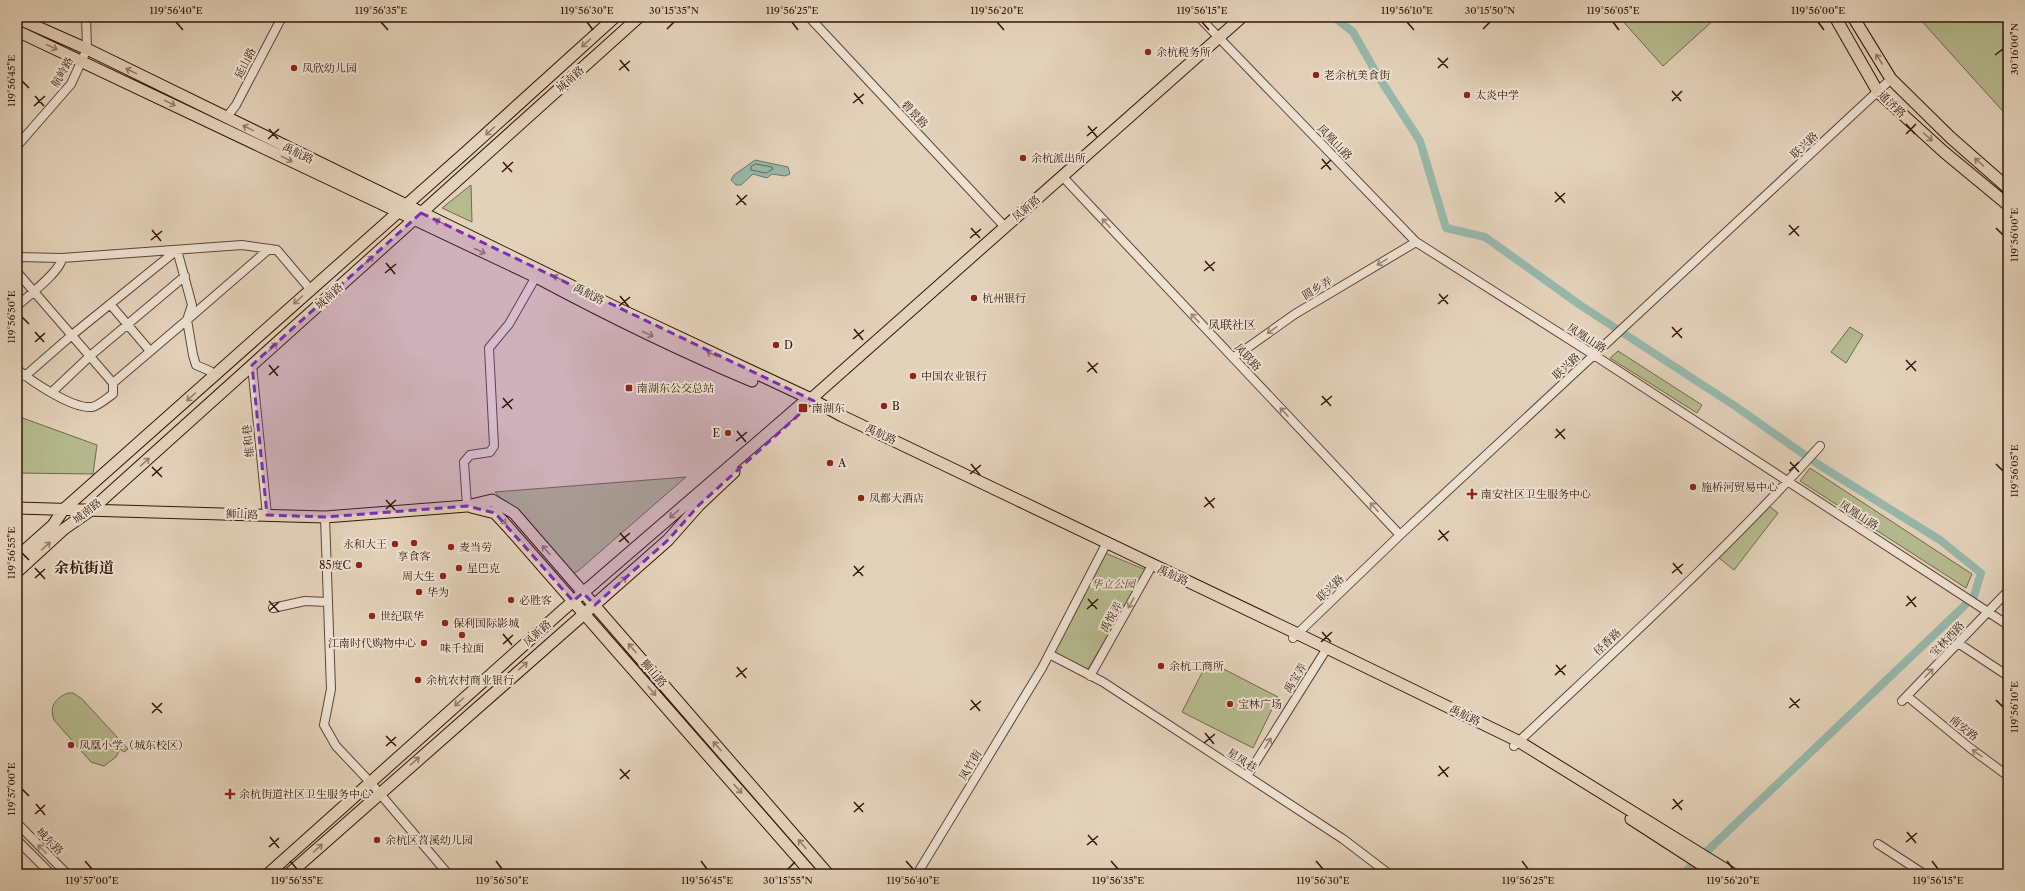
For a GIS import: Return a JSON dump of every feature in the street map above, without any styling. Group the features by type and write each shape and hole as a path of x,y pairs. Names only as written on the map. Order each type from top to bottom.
{"main road":[{"name":"城南路","path":"17,557 53,525 64,509 310,289 402,209 615,17"},
{"name":"城南路","path":"17,572 64,529 91,510 639,17"},
{"name":"凤新路","path":"268,874 573,601 808,402 1242,17"},
{"name":"通济路","path":"1835,17 1878,92 1944,152 2008,205"},
{"name":"通济路","path":"1853,17 1891,79 1950,137 2008,188"},
{"name":"禹航路","path":"17,18 87,49 226,118 402,209"},
{"name":"禹航路","path":"17,31 741,368 808,402 1106,543 1516,744 1592,794 1692,854 1715,870 1733,874"},
{"name":"禹航路","path":"808,402 839,422 1104,548 1295,636 1324,653 1516,744"},
{"name":"凤新路","path":"289,874 668,540 699,504 808,402"},
{"name":"狮山路","path":"17,508 324,517 466,506 492,500 514,513 828,874"},
{"name":"狮山路","path":"466,506 480,508 495,513 812,874"}],"street":[{"name":"航岭路","path":"17,146 70,84 87,49 86,17"},
{"name":"延山路","path":"226,118 236,104 282,17"},
{"name":"碧景路","path":"809,17 1005,227"},
{"name":"凤凰山路","path":"1199,17 1416,242 1594,355 2008,625"},
{"name":"联兴路","path":"1295,636 1400,535 1891,79"},
{"name":"凤联路","path":"1062,176 1400,535"},
{"name":"圆乡弄","path":"1233,358 1295,314 1416,242"},
{"path":"17,257 62,258 242,245 277,250 310,289"},
{"path":"113,383 269,249"},
{"path":"178,250 192,305 187,320 193,355 196,365 210,371 212,378"},
{"path":"25,376 72,335 178,250"},
{"path":"17,306 56,270 61,263 62,258"},
{"path":"17,272 113,383 113,394 92,407 76,405 25,376 17,369"},
{"path":"466,506 464,462 470,456 490,452 494,446 489,348 509,324 538,273"},
{"path":"52,392 90,356 185,276"},
{"path":"110,304 150,351"},
{"name":"维和巷","path":"252,365 267,515"},
{"name":"径香路","path":"1516,744 1714,555 1788,481 1818,448"},
{"path":"324,517 331,689 324,725 336,746 380,793 448,874"},
{"name":"凤竹街","path":"917,874 1042,668 1104,548"},
{"name":"禹悦弄","path":"1090,676 1150,569"},
{"name":"宝林西路","path":"1904,699 2008,591"},
{"path":"273,608 305,601 328,602"},
{"path":"1958,643 2008,676"},
{"name":"禹宝弄","path":"1247,776 1324,653"},
{"name":"星凤巷","path":"1049,654 1103,682 1343,839 1389,874"},
{"name":"南安路","path":"1904,699 2008,776"},
{"name":"城东路","path":"17,823 67,874"},
{"name":"城东路","path":"17,840 51,874"},
{"path":"1878,844 1924,874"}],"highlighted area":[{"path":"421,213 814,401 699,505 668,540 595,605 583,593 573,601 495,513 467,506 325,517 267,515 252,365"}],"green space":[{"path":"1619,17 1717,17 1663,66"},
{"path":"1918,17 2008,17 2008,117"},
{"path":"471,185 472,222 442,208"},
{"path":"1850,327 1863,335 1846,363 1831,352"},
{"path":"1618,351 1702,405 1697,413 1610,358"},
{"path":"17,416 97,445 93,474 17,473"},
{"path":"1810,468 1972,574 1966,588 1800,481"},
{"path":"686,477 578,571 569,575 495,492"},
{"path":"1769,506 1778,513 1734,570 1719,558"},
{"name":"华立公园","path":"1105,553 1146,570 1088,669 1052,655"},
{"name":"宝林广场","path":"1208,661 1278,697 1253,748 1182,712"},
{"path":"73,693 82,699 128,749 124,752 120,749 116,757 104,766 91,762 54,720 52,711 54,704 63,695"}],"water":[{"path":"755,160 788,167 790,174 785,176 772,174 767,178 753,174 741,185 736,185 731,180 734,175"}],"waterway":[{"path":"1334,17 1353,32 1378,76 1420,141 1446,228 1485,237 1580,305 1735,406 1819,465 1940,540 1981,573 1974,596 1683,874"}],"place":[{"name":"余杭税务所","path":"1148,52"},
{"name":"凤欣幼儿园","path":"294,68"},
{"name":"老余杭美食街","path":"1316,75"},
{"name":"太炎中学","path":"1467,95"},
{"name":"余杭派出所","path":"1023,158"},
{"name":"杭州银行","path":"974,298"},
{"name":"D","path":"776,345"},
{"name":"中国农业银行","path":"913,376"},
{"name":"南湖东公交总站","path":"629,388"},
{"name":"B","path":"884,406"},
{"name":"南湖东","path":"803,408"},
{"name":"E","path":"728,433"},
{"name":"A","path":"830,463"},
{"name":"施桥河贸易中心","path":"1693,487"},
{"name":"南安社区卫生服务中心","path":"1472,494"},
{"name":"凤都大酒店","path":"861,498"},
{"name":"享食客","path":"414,543"},
{"name":"永和大王","path":"395,544"},
{"name":"麦当劳","path":"451,547"},
{"name":"85度C","path":"359,565"},
{"name":"星巴克","path":"459,568"},
{"name":"周大生","path":"443,576"},
{"name":"华为","path":"419,592"},
{"name":"必胜客","path":"511,600"},
{"name":"世纪联华","path":"372,616"},
{"name":"保利国际影城","path":"445,623"},
{"name":"味千拉面","path":"462,635"},
{"name":"江南时代购物中心","path":"424,643"},
{"name":"余杭工商所","path":"1161,666"},
{"name":"余杭农村商业银行","path":"418,680"},
{"name":"宝林广场","path":"1230,704"},
{"name":"凤凰小学（城东校区）","path":"71,745"},
{"name":"余杭街道社区卫生服务中心","path":"230,794"},
{"name":"余杭区苕溪幼儿园","path":"377,840"}],"district":[{"name":"凤联社区","path":"1232,324"},
{"name":"余杭街道","path":"84,567"}]}
